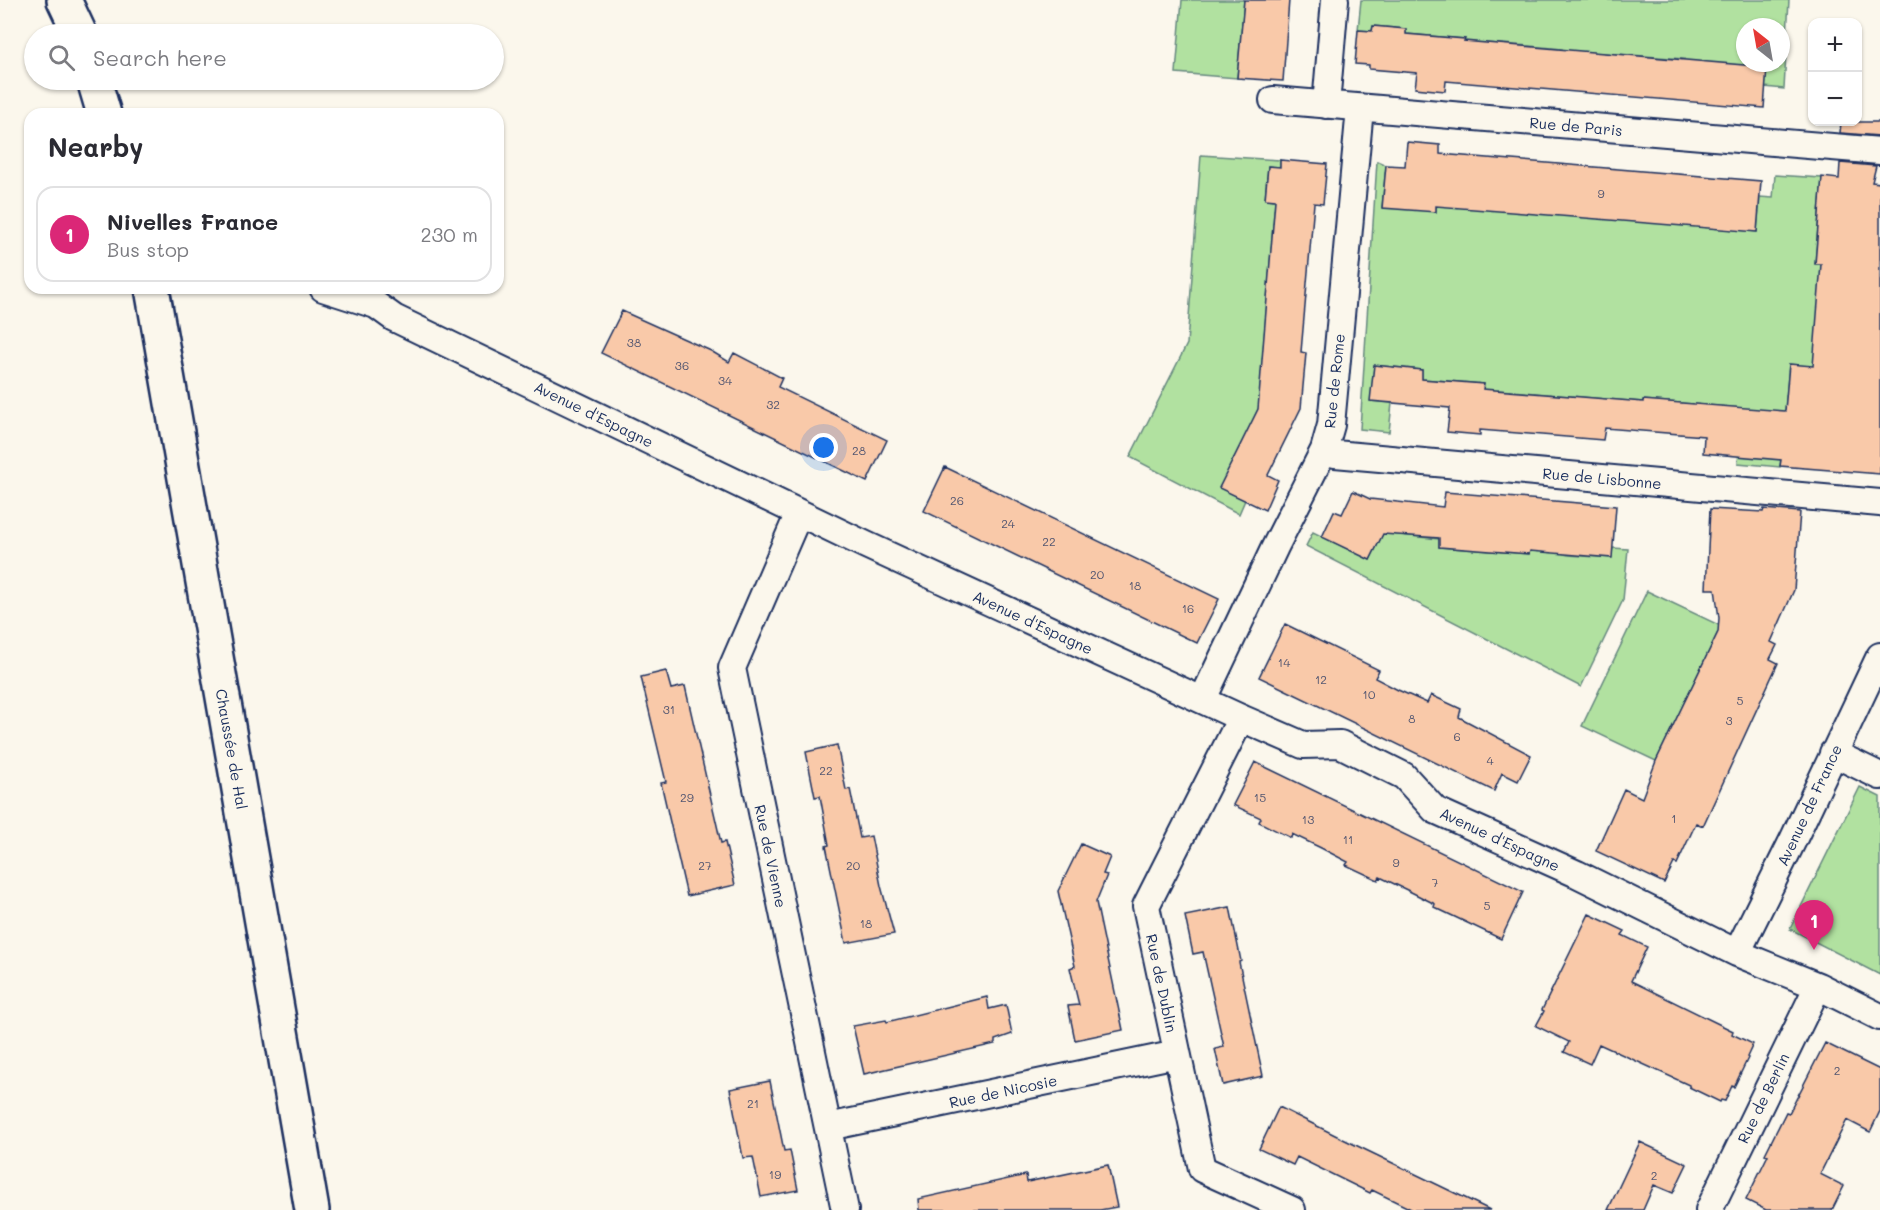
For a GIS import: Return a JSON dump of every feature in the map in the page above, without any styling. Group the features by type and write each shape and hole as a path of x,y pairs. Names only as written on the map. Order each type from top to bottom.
{"main road":[{"path":"64,0 75,24"},
{"path":"96,90 102,108"},
{"name":"Chaussée de Hal","path":"153,294 312,1210"}],"street":[{"path":"1326,105 1335,0"},
{"name":"Rue de Paris","path":"1273,100 1880,151"},
{"name":"Rue de Rome","path":"1203,699 1324,450 1331,425 1360,108"},
{"name":"Avenue d'Espagne","path":"342,294 376,305 394,318 799,513 1241,718 1303,745 1340,744 1404,776 1435,810 1577,874 1737,953 1818,986 1880,1017"},
{"name":"Rue de Lisbonne","path":"1324,450 1335,454 1880,503"},
{"name":"Rue de Vienne","path":"799,513 732,668 845,1210"},
{"name":"Avenue de France","path":"1737,953 1880,656"},
{"name":"Rue de Dublin","path":"1241,718 1146,906 1202,1169 1292,1210"},
{"path":"1833,753 1880,776"},
{"name":"Rue de Berlin","path":"1708,1210 1818,986"},
{"name":"Rue de Nicosie","path":"828,1127 1177,1054"}],"green space":[{"path":"1182,0 1244,0 1237,78 1176,73"},
{"path":"1361,0 1789,0 1788,18 1736,18 1736,65 1684,62 1684,59 1562,52 1562,49 1513,44 1464,43 1464,39 1406,34 1406,29 1373,26 1372,31 1358,30"},
{"path":"1766,72 1785,72 1784,89 1765,87"},
{"path":"1201,155 1280,160 1280,167 1268,166 1265,198 1275,200 1260,390 1265,395 1220,488 1245,500 1239,514 1130,457 1187,344"},
{"path":"1377,161 1386,165 1382,207 1436,211 1437,197 1757,232 1760,197 1773,198 1775,175 1822,178 1815,263 1825,264 1840,388 1806,366 1789,364 1780,467 1738,463 1742,408 1499,390 1481,416 1484,384 1422,379 1422,370 1374,365 1371,401 1392,403 1389,432 1360,429"},
{"path":"1387,526 1391,534 1439,539 1439,547 1529,554 1530,545 1568,555 1611,558 1613,548 1628,549 1623,600 1581,687 1306,546 1313,532 1370,560"},
{"path":"1647,591 1721,626 1656,761 1582,726"},
{"path":"1860,787 1880,797 1880,975 1790,929"}],"building":[{"path":"1244,0 1289,0 1283,81 1237,78"},
{"path":"1373,26 1406,29 1406,34 1465,39 1464,41 1736,64 1736,72 1767,72 1764,108 1446,81 1445,91 1415,88 1417,73 1369,69 1369,65 1355,64 1358,30 1372,31"},
{"path":"1862,122 1880,122 1880,136 1840,133 1841,126 1862,126"},
{"path":"1407,142 1440,145 1440,154 1761,181 1757,232 1436,206 1436,212 1382,208 1386,165 1405,166"},
{"path":"1280,160 1327,164 1323,204 1314,203 1301,352 1306,353 1301,408 1268,475 1278,480 1265,510 1219,488 1258,409 1275,200 1265,199 1268,166 1280,167"},
{"path":"1840,163 1876,166 1872,182 1880,183 1880,474 1780,466 1781,460 1703,453 1704,436 1605,428 1603,440 1480,430 1480,435 1447,432 1450,408 1370,401 1374,365 1422,370 1422,379 1484,384 1483,389 1785,411 1789,364 1813,366 1821,264 1815,264 1822,177 1839,179"},
{"path":"622,311 711,351 729,362 734,353 782,378 778,387 887,440 867,482 601,353"},
{"path":"945,467 1219,599 1197,643 924,511"},
{"path":"1353,491 1370,499 1443,507 1445,492 1616,506 1612,558 1439,547 1439,538 1383,534 1370,560 1322,537 1334,511 1342,514"},
{"path":"1710,509 1800,512 1794,590 1771,642 1777,645 1770,659 1778,663 1703,826 1696,823 1677,864 1674,863 1664,883 1596,851 1624,789 1642,798 1656,761 1718,632 1719,618 1715,589 1706,589"},
{"path":"1285,624 1379,670 1375,678 1398,690 1427,703 1431,695 1461,709 1459,717 1531,755 1518,781 1502,773 1494,791 1259,677"},
{"path":"666,671 671,689 685,686 721,843 725,842 735,885 687,896 661,783 666,782 641,677"},
{"path":"837,745 846,790 850,789 860,838 871,836 894,934 846,943 826,846 829,845 820,796 815,797 806,752"},
{"path":"1255,762 1523,892 1501,939 1434,907 1435,904 1380,877 1378,880 1346,865 1348,862 1321,848 1292,834 1291,838 1259,822 1261,818 1233,805"},
{"path":"1081,844 1110,857 1103,874 1107,875 1096,902 1123,1030 1075,1040 1068,1006 1079,1005 1070,968 1075,966 1058,891"},
{"path":"1230,907 1263,1076 1223,1085 1215,1049 1224,1047 1203,952 1193,954 1185,916"},
{"path":"1589,914 1625,931 1622,935 1647,947 1631,981 1733,1031 1732,1034 1753,1044 1734,1087 1732,1086 1725,1101 1720,1102 1689,1085 1599,1044 1590,1064 1564,1052 1569,1042 1536,1026"},
{"path":"987,997 989,1009 1006,1005 1012,1034 995,1040 995,1044 864,1074 853,1026 886,1020 887,1022"},
{"path":"1825,1043 1880,1070 1880,1111 1870,1132 1847,1120 1820,1174 1844,1186 1832,1210 1766,1210 1746,1200 1786,1112 1789,1113"},
{"path":"770,1081 784,1151 790,1150 798,1190 761,1197 753,1157 743,1158 730,1089"},
{"path":"1279,1107 1490,1210 1413,1210 1372,1190 1370,1193 1297,1157 1293,1165 1259,1149"},
{"path":"1640,1142 1687,1164 1673,1193 1654,1185 1643,1210 1608,1210"},
{"path":"1108,1165 1117,1207 1100,1210 919,1210 918,1199 1026,1175 1027,1182"}],"place":[{"name":"Nivelles France","path":"1814,950"}]}
